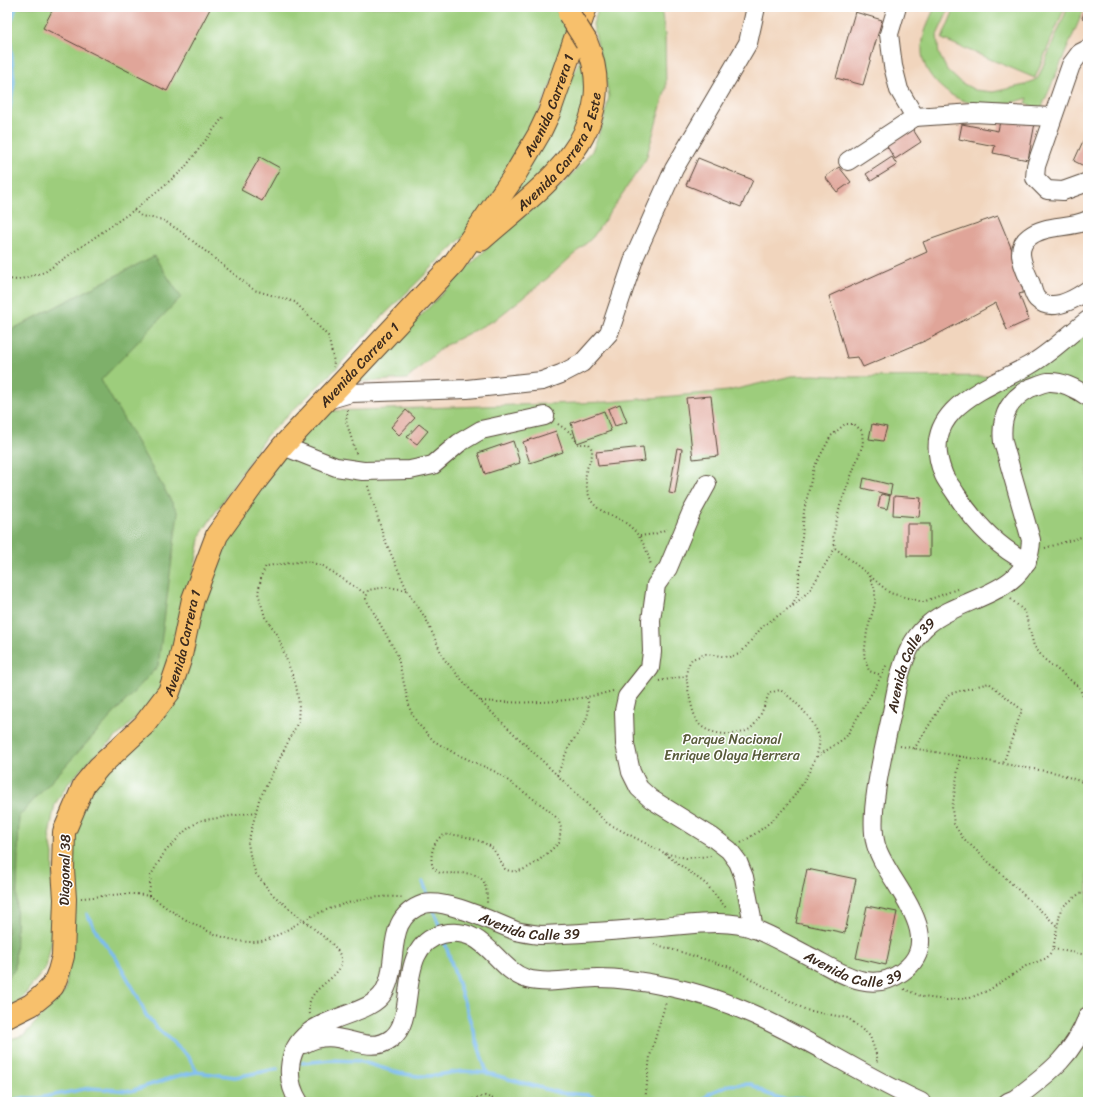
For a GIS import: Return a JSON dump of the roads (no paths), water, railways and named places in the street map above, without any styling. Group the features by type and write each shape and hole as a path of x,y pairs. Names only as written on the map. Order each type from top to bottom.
{"main road":[{"name":"Avenida Carrera 2 Este","path":"454,263 553,176 576,150 589,125 596,96 596,72 593,57 573,9"},
{"name":"Avenida Carrera 1","path":"144,725 169,692 180,660 193,599 217,535 258,478 284,446 454,263 513,178 539,134 561,82 573,9"},
{"name":"Diagonal 38","path":"7,1017 31,1005 53,986 63,956 65,899 62,869 64,832 75,804 84,785 99,767 144,725"}],"street":[{"path":"326,400 351,393 467,389 542,381 561,374 582,363 609,333 635,256 674,169 748,43 756,7"},
{"path":"897,7 889,34 893,66 899,90 915,117"},
{"path":"1088,49 1080,53 1071,65 1036,166 1035,178 1047,190 1063,191 1088,182"},
{"path":"848,161 915,117 974,113 1052,117"},
{"path":"1088,220 1081,224 1041,230 1029,236 1022,244 1020,253 1021,261 1036,298 1044,302 1056,304 1069,302 1088,290"},
{"path":"1088,320 1028,366 994,382 964,401 950,413 941,424 938,448 943,474 961,503 986,534 1005,550 1029,558 1031,540 1003,442 1001,428 1003,418 1011,402 1021,393 1037,385 1048,382 1066,386 1088,398"},
{"path":"284,446 336,468 363,471 410,470 433,465 459,443 481,430 545,416"},
{"path":"707,484 691,513 668,568 656,585 651,620 652,652 650,668 639,684 627,697 624,711 625,744 631,772 638,788 651,799 687,820 729,850 738,862 744,877 748,927"},
{"name":"Avenida Calle 39","path":"295,1049 307,1034 314,1029 336,1018 369,1005 382,994 390,979 395,934 398,925 412,910 423,902 484,917 517,931 540,935 713,923 748,927 808,955 846,977 869,982 890,979 909,966 918,949 919,938 914,914 884,865 875,844 873,816 885,744 901,668 918,634 931,622 954,609 994,592 1024,569 1029,558"},
{"name":"Avenida Calle 39","path":"295,1049 315,1038 327,1036 341,1037 369,1046 379,1044 393,1038 403,1019 409,980 415,960 420,950 428,942 442,934 458,933 476,939 487,946 510,970 528,979 545,981 598,978 671,987 707,997 762,1018 921,1102"},
{"path":"1008,1102 1015,1099 1055,1068 1071,1051 1088,1016"},
{"path":"295,1049 291,1061 290,1082 299,1102"}],"waterway":[{"path":"7,125 14,82 9,28 16,7"},
{"path":"423,882 429,898"},
{"path":"433,909 441,930"},
{"path":"87,914 99,936 116,958 137,995 146,1015 158,1029 189,1057 197,1072"},
{"path":"444,940 487,1073"},
{"path":"302,1063 331,1060 359,1061 399,1073 417,1076 429,1076 463,1071 487,1073 560,1093 588,1095 605,1102"},
{"path":"7,1101 24,1098 39,1098 90,1088 131,1091 177,1076 197,1072 235,1077 277,1069"},
{"path":"701,1102 710,1093 729,1085 751,1084 765,1093 785,1100 802,1098 819,1102"}],"park label":[{"name":"Parque Nacional Enrique Olaya Herrera","path":"732,748"}]}
